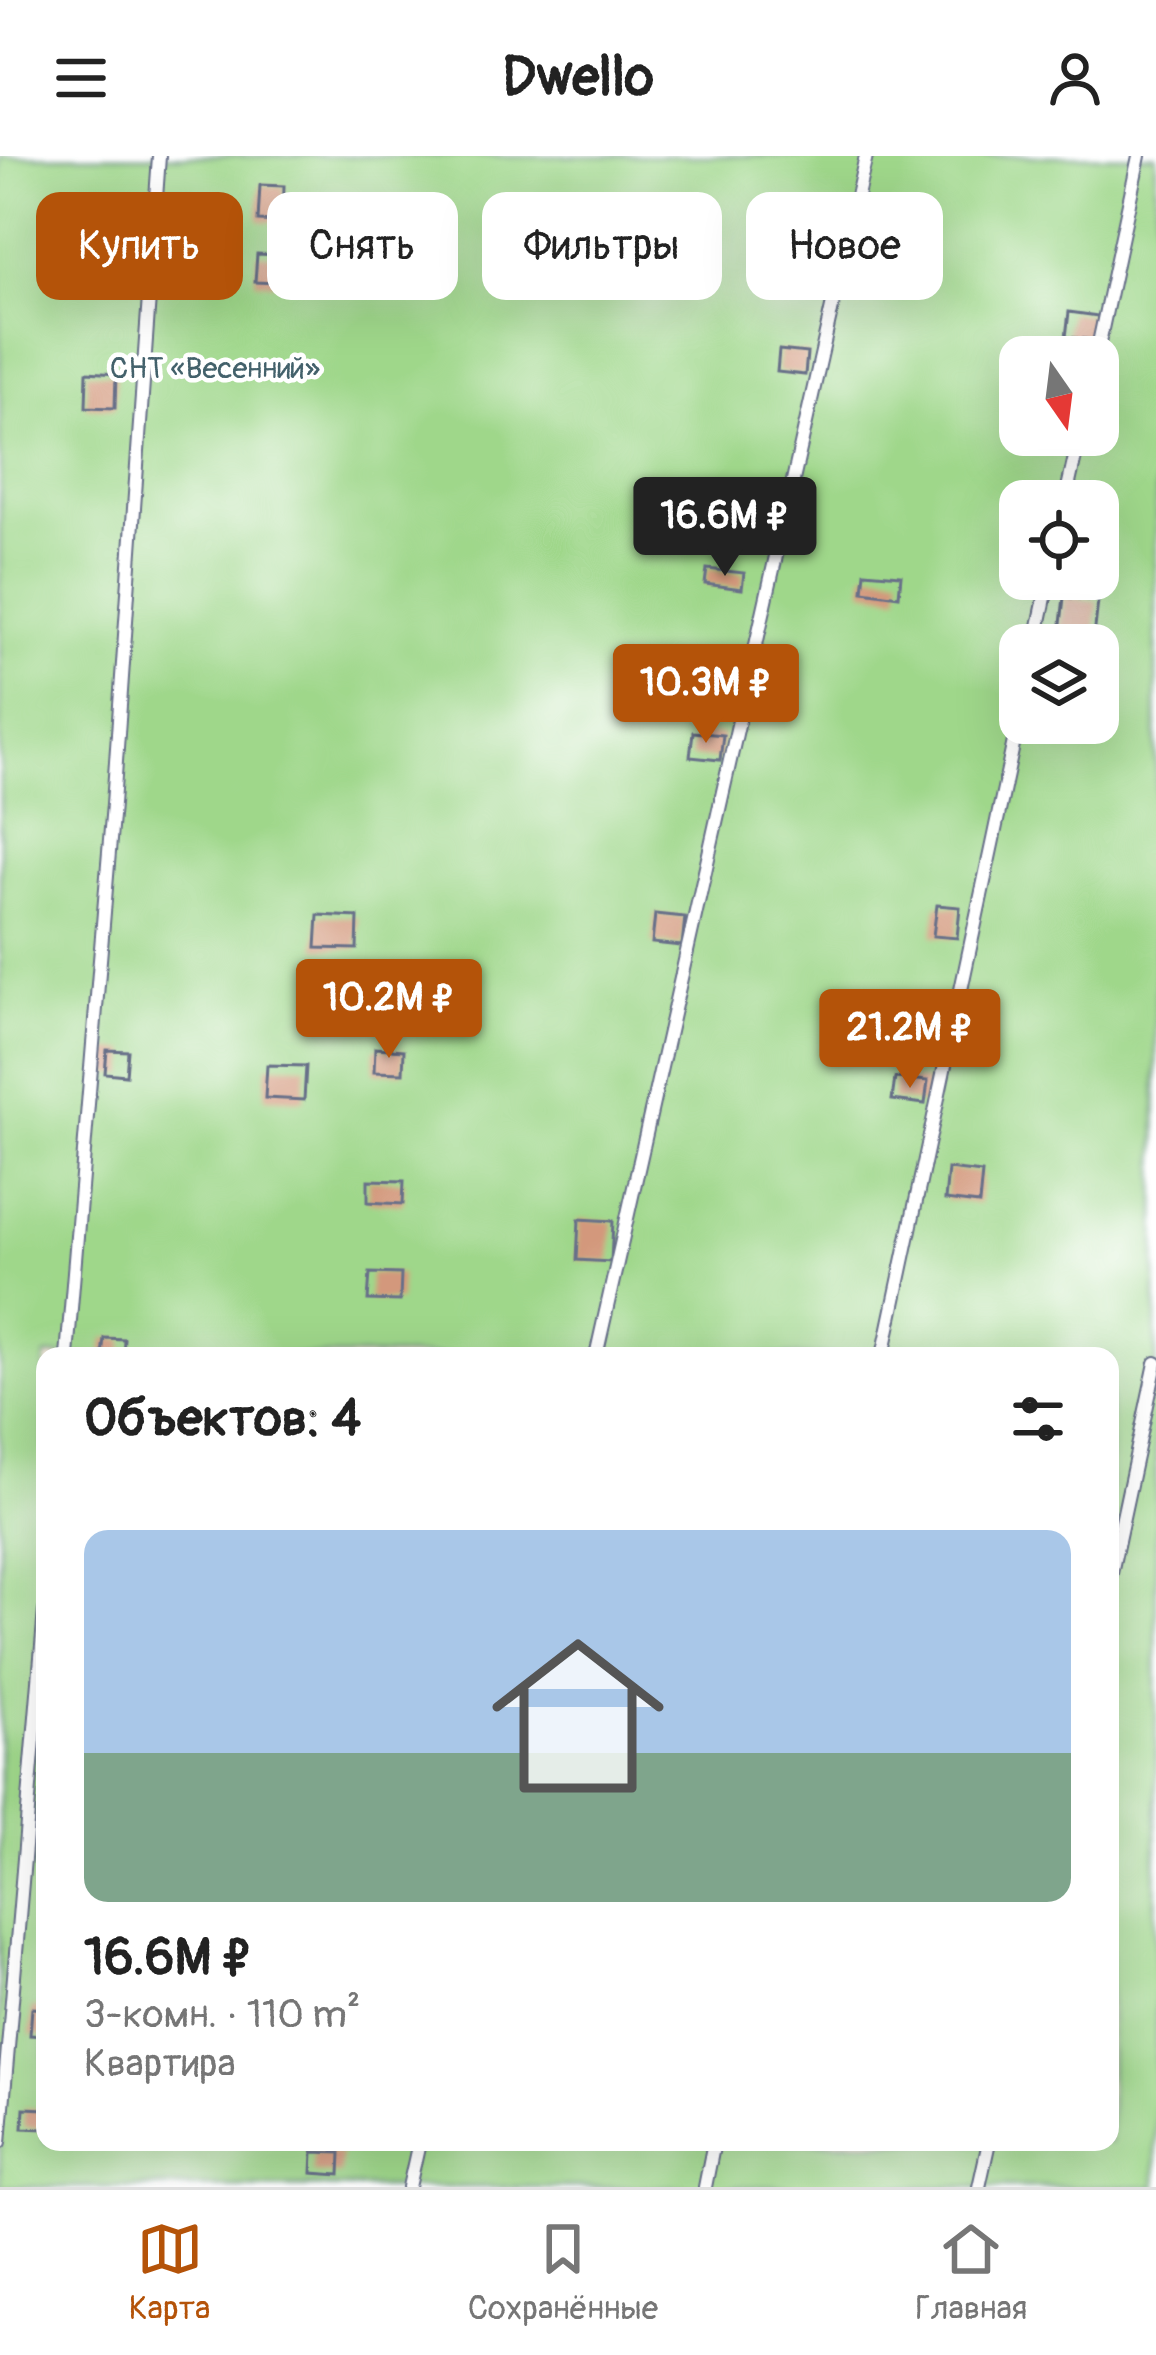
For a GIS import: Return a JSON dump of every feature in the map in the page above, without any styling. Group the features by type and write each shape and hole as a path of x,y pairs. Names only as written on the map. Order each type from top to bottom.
{"lane":[{"path":"68,1347 159,156"},
{"path":"598,1347 866,156"},
{"path":"1100,336 1139,156"},
{"path":"885,1347 1013,744"},
{"path":"1119,1536 1156,1363"},
{"path":"0,2142 36,1716"},
{"path":"409,2187 417,2151"},
{"path":"705,2187 712,2151"},
{"path":"980,2187 987,2151"}],"green space":[{"name":"СНТ «Весенний»","path":"0,156 1156,156 1156,2187 0,2187"}],"building":[{"path":"260,185 284,186 284,192 267,192 267,221 258,221"},
{"path":"257,254 267,254 267,283 255,282"},
{"path":"1069,312 1098,316 1096,336 1066,336"},
{"path":"779,350 807,353 805,375 777,372"},
{"path":"87,372 116,374 115,408 86,407"},
{"path":"707,569 744,573 742,589 705,584"},
{"path":"865,572 901,575 899,596 863,591"},
{"path":"1064,600 1098,601 1095,624 1061,624"},
{"path":"693,732 723,735 720,760 690,757"},
{"path":"937,905 960,907 957,938 933,936"},
{"path":"655,914 685,917 682,946 652,943"},
{"path":"318,915 358,917 357,949 316,948"},
{"path":"375,1048 404,1050 403,1073 374,1072"},
{"path":"107,1050 128,1051 126,1075 105,1073"},
{"path":"267,1065 306,1066 304,1100 265,1098"},
{"path":"895,1078 928,1081 925,1104 892,1100"},
{"path":"948,1169 982,1173 979,1204 945,1200"},
{"path":"368,1180 404,1181 403,1204 368,1202"},
{"path":"579,1219 613,1221 611,1262 577,1260"},
{"path":"370,1273 401,1274 400,1301 368,1300"},
{"path":"104,1338 124,1339 124,1347 103,1347"},
{"path":"32,2008 36,2008 36,2035 30,2035"},
{"path":"24,2108 36,2109 36,2129 23,2128"},
{"path":"313,2152 341,2153 340,2175 312,2173"}]}
